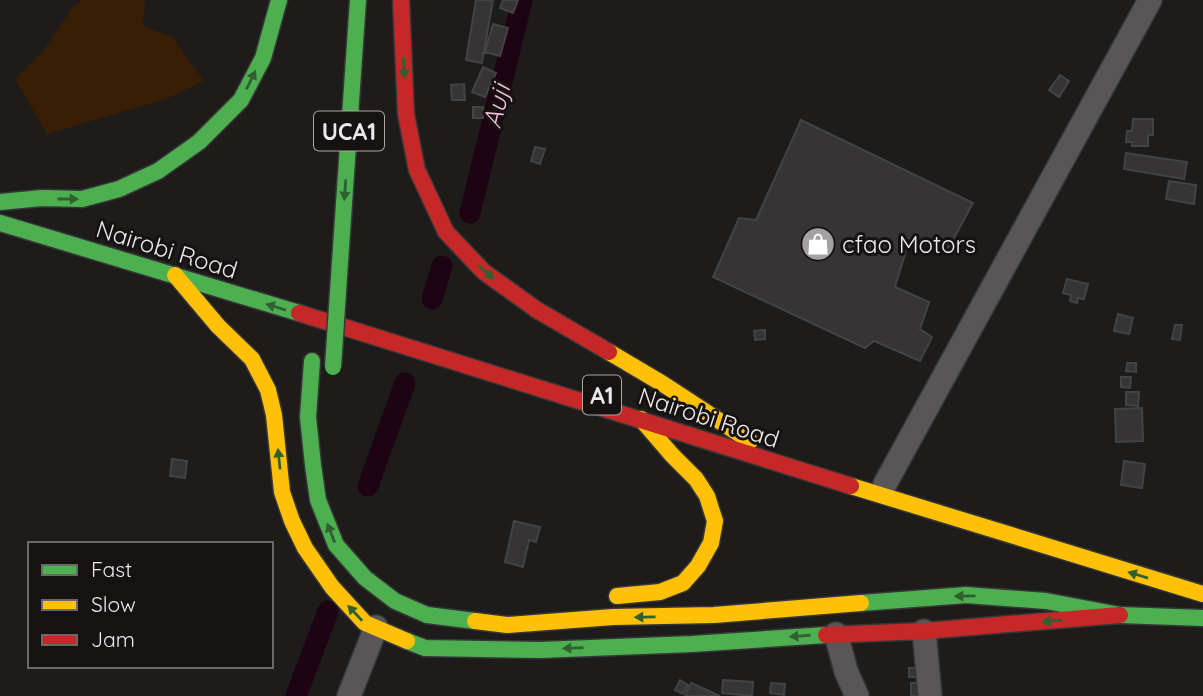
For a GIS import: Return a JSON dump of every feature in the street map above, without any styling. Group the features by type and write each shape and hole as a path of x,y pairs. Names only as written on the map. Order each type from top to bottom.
{"main road":[{"path":"0,202 41,198 82,199 120,189 158,171 199,142 241,100 262,58 279,0"},
{"name":"UCA1","path":"333,372 358,0"},
{"path":"401,0 406,114 417,170 446,232 484,272 537,310 663,384 750,440"},
{"name":"Nairobi Road","path":"0,213 273,292 885,484 1203,580"},
{"name":"Nairobi Road","path":"0,223 1203,594"},
{"path":"175,275 218,326 252,359 268,390 274,415 282,492 305,548 332,587 365,623 425,648 540,650 924,631 1120,615 1203,618"},
{"path":"315,299 308,417 318,500 336,545 365,579 395,601 428,615 507,625 613,617 714,615 966,595 1046,601 1120,615"},
{"path":"602,596 660,592 683,583 698,566 711,543 715,521 707,496 641,419"}],"street":[{"path":"885,484 1150,0"},
{"path":"349,696 376,627"},
{"path":"924,631 930,696"},
{"path":"836,634 846,671 857,696"}],"shaded area":[{"path":"82,0 145,0 143,26 172,37 204,81 166,99 47,134 15,79 43,51 72,8"}],"building":[{"path":"476,0 493,0 482,63 466,60"},
{"path":"503,0 518,0 513,13 500,8"},
{"path":"493,24 508,28 500,56 485,52"},
{"path":"483,67 496,73 485,97 472,92"},
{"path":"1060,75 1069,81 1059,97 1049,90"},
{"path":"464,84 465,100 452,100 451,85"},
{"path":"473,107 483,107 483,118 473,118"},
{"path":"1133,119 1153,119 1153,135 1148,135 1148,146 1132,146 1132,142 1126,142 1127,131 1132,131"},
{"name":"cfao Motors","path":"801,120 973,203 947,251 910,238 895,287 929,302 920,329 932,337 920,361 874,341 865,348 713,277 739,218 756,220"},
{"path":"535,147 545,149 540,164 531,161"},
{"path":"1126,153 1187,162 1184,179 1124,169"},
{"path":"1169,181 1196,185 1194,204 1166,199"},
{"path":"1067,279 1088,284 1084,299 1078,298 1077,303 1070,301 1071,295 1063,293"},
{"path":"1118,314 1133,318 1129,334 1114,331"},
{"path":"1175,325 1182,325 1180,340 1172,339"},
{"path":"765,330 765,339 755,340 754,331"},
{"path":"1127,363 1136,363 1136,372 1126,371"},
{"path":"1121,377 1131,377 1130,388 1121,387"},
{"path":"1126,392 1139,392 1138,406 1126,405"},
{"path":"1142,408 1143,441 1116,442 1115,409"},
{"path":"172,459 187,461 185,478 170,476"},
{"path":"1124,461 1145,464 1142,488 1121,485"},
{"path":"514,521 540,527 536,542 529,540 523,567 505,562"},
{"path":"909,668 922,668 922,677 909,677"},
{"path":"680,680 688,685 683,694 675,690"},
{"path":"723,680 753,682 752,696 722,693"},
{"path":"691,683 720,696 685,696"},
{"path":"771,683 785,684 784,695 770,693"},
{"path":"911,683 922,683 922,696 911,696"}],"waterway":[{"name":"Auji","path":"470,213 522,0"},
{"path":"432,299 442,266"},
{"path":"368,486 405,383"},
{"name":"Auji","path":"296,696 328,611"}],"traffic: fast":[{"path":"0,202 42,198 82,199 119,189 158,171 199,142 241,100 263,58 279,0"},
{"path":"340,262 358,0"},
{"path":"0,223 299,313"},
{"path":"333,367 340,262"},
{"path":"312,361 308,417 313,465 318,500 336,545 365,578 395,601 427,615 475,621"},
{"path":"861,603 966,595 1046,601 1120,615 1203,618"},
{"path":"407,641 425,648 540,650 826,635"}],"traffic: slow":[{"path":"175,275 218,326 252,359 268,390 274,415 282,492 305,548 332,587 365,623 407,641"},
{"path":"609,352 750,441"},
{"path":"617,596 660,592 683,583 698,566 711,543 715,521 707,496 696,479 641,419"},
{"path":"851,486 1203,594"},
{"path":"475,621 507,625 613,617 714,615 861,603"}],"traffic: jam":[{"path":"401,0 406,114 417,170 446,232 484,272 537,310 609,352"},
{"path":"299,313 851,486"},
{"path":"826,635 924,631 1120,615"}],"place":[{"name":"cfao Motors","path":"818,244"}]}
